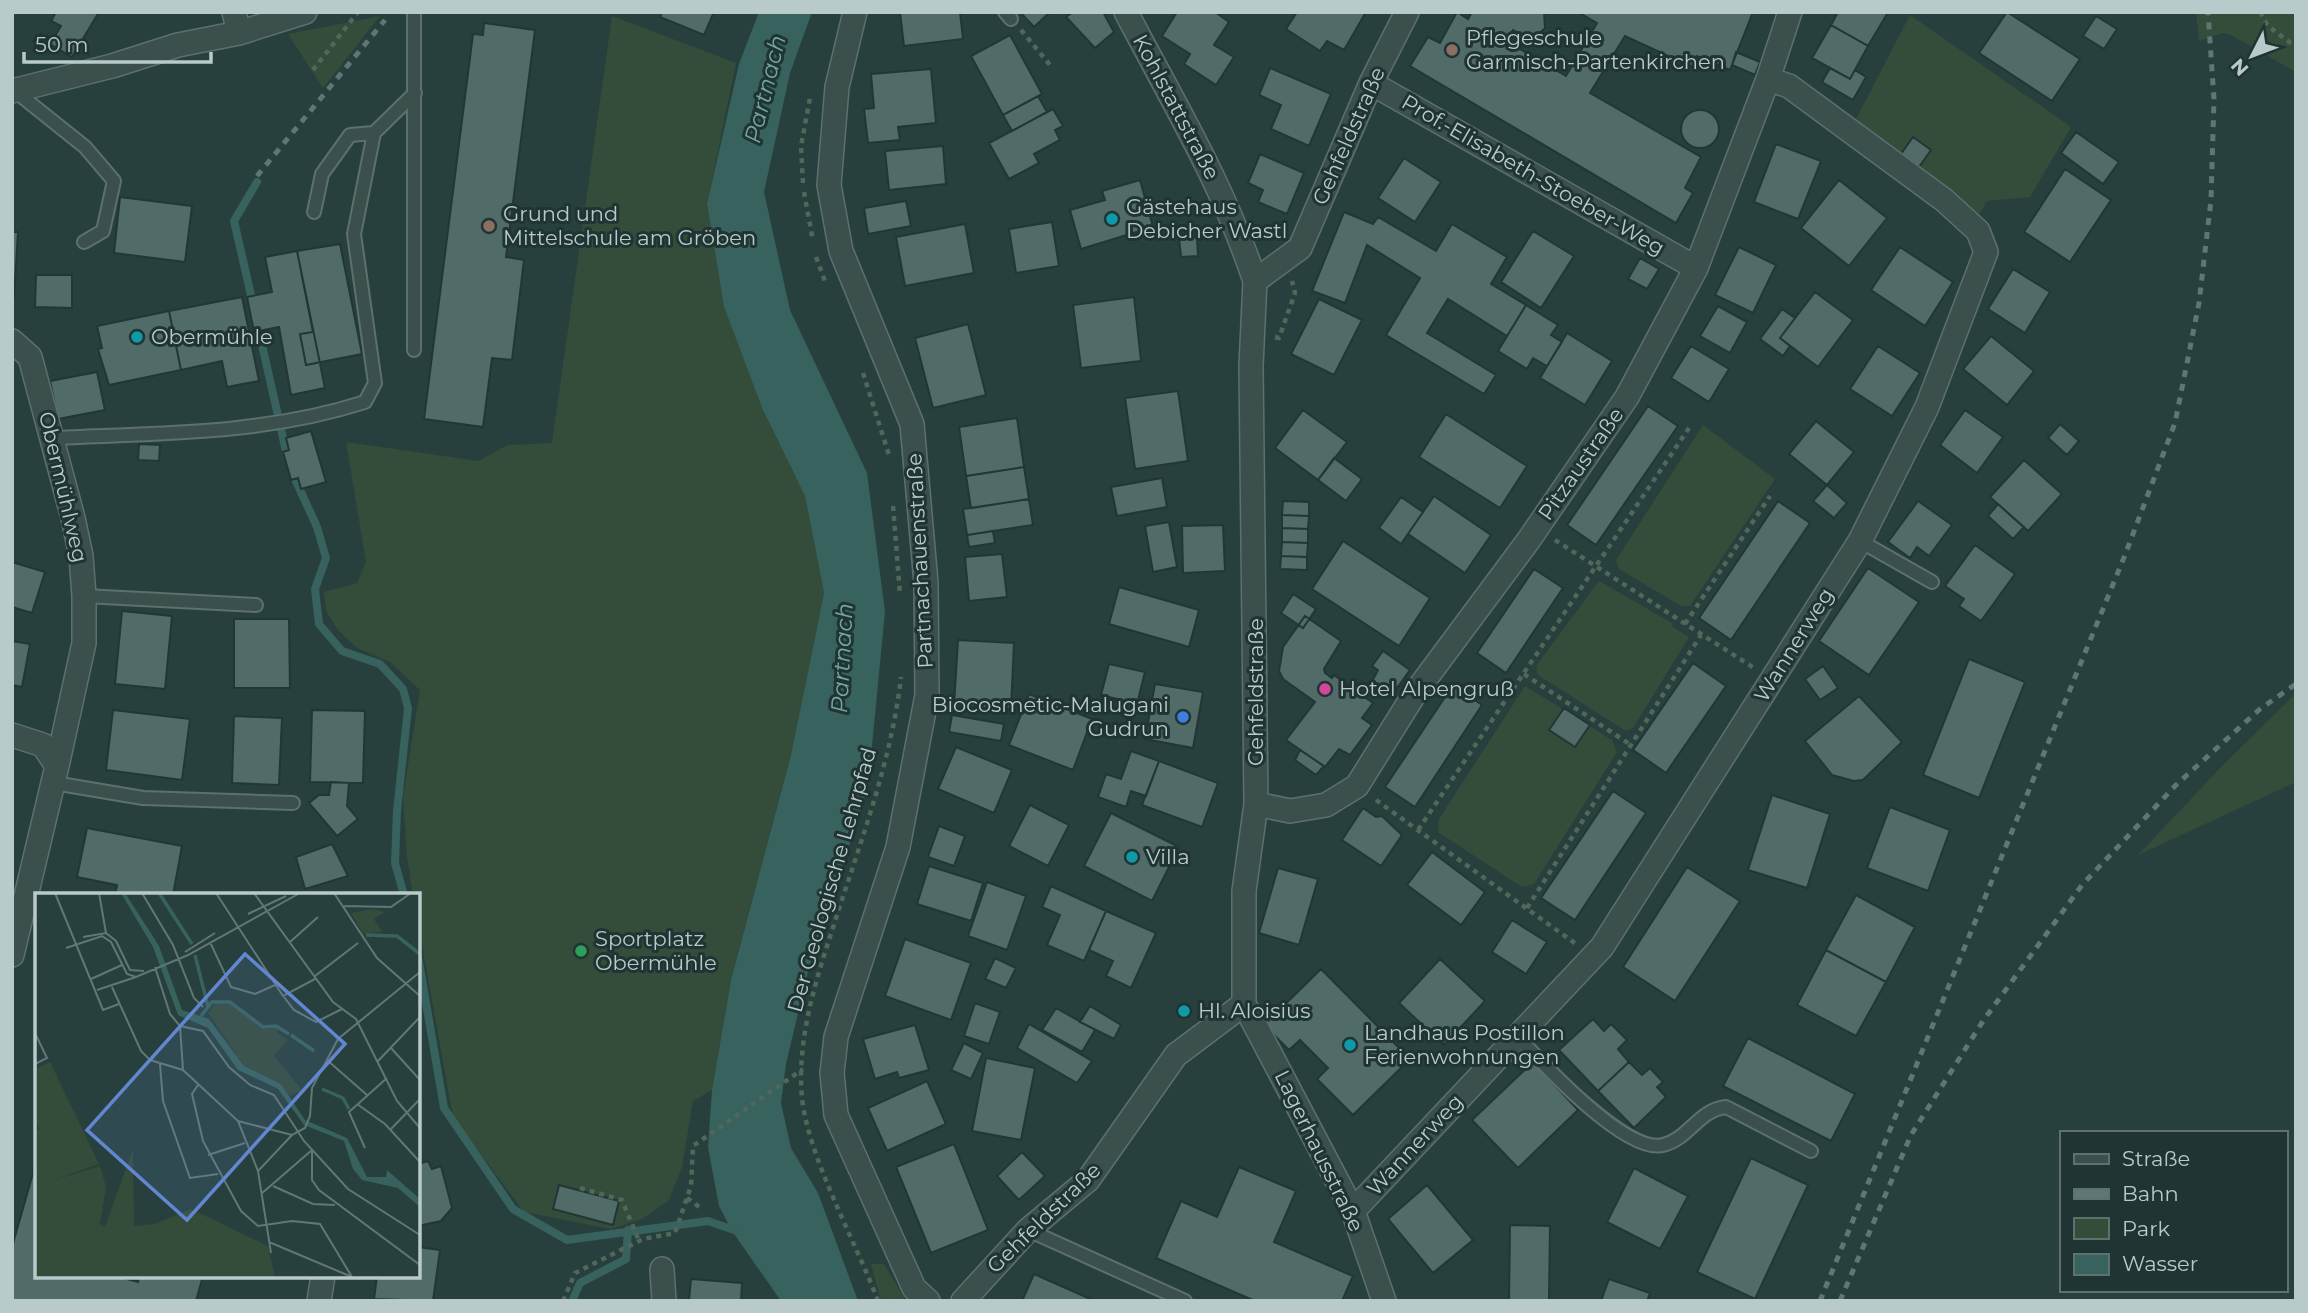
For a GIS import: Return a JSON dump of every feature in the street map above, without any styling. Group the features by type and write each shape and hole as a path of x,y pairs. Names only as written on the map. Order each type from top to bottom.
{"street":[{"path":"13,91 177,45 236,23 305,12"},
{"name":"Partnachauenstraße","path":"855,12 837,87 829,185 841,251 912,424 926,583 928,695 898,847 836,1037 832,1073 836,1115 914,1288 928,1301"},
{"name":"Kohlstattstraße","path":"1126,12 1236,221 1255,281"},
{"name":"Gehfeldstraße","path":"963,1301 1028,1230 1088,1180 1177,1055 1244,1004 1244,891 1256,804 1253,336 1255,281 1300,248 1371,83 1407,12"},
{"name":"Pitzaustraße","path":"1256,804 1290,811 1326,805 1357,786 1415,693 1528,541 1627,397 1696,268 1768,79 1790,12"},
{"name":"Wannerweg","path":"1353,1211 1594,957 1860,541 1927,407 1986,252 1978,231 1944,200 1789,86 1768,79"},
{"name":"Prof.-Elisabeth-Stoeber-Weg","path":"1371,83 1696,268"},
{"name":"Obermühlweg","path":"12,341 30,357 73,517 81,556 84,596 84,643 32,896 12,955"},
{"path":"12,735 43,745 55,774"},
{"name":"Lagerhausstraße","path":"1244,1004 1353,1211 1384,1301"},
{"path":"662,1269 664,1301"},
{"path":"318,1301 323,1278"}],"lane":[{"path":"414,12 414,349"},
{"path":"13,91 85,147 114,181 103,232 84,242"},
{"path":"51,438 263,427 365,402 375,383 354,234 374,134 415,93"},
{"path":"314,212 322,174 350,135 374,134"},
{"path":"1860,541 1932,582"},
{"path":"84,596 256,605"},
{"path":"55,774 143,798 293,803"},
{"path":"1518,1037 1554,1075 1623,1133 1640,1143 1662,1146 1681,1136 1703,1114 1714,1108 1726,1107 1811,1151"},
{"path":"1028,1230 1185,1301"}],"path":[{"path":"313,71 358,12"},
{"path":"2260,12 2268,26 2296,47"},
{"path":"1008,16 1050,65"},
{"path":"813,87 802,146 804,202 818,267 829,289"},
{"path":"1253,336 1279,338 1295,293 1287,257"},
{"path":"862,369 890,467"},
{"path":"1418,830 1689,428"},
{"path":"892,494 901,601"},
{"path":"1685,624 1770,496"},
{"path":"1549,536 1772,679"},
{"path":"1527,908 1701,635"},
{"name":"Der Geologische Lehrpfad","path":"878,1301 817,1154 802,1101 801,1070 818,974 879,786 901,666"},
{"path":"1524,674 1631,745"},
{"path":"1357,786 1594,957"},
{"path":"563,1301 575,1273 639,1241 675,1233 691,1186 693,1146 788,1079"},
{"path":"580,1188 622,1200 639,1241"},
{"path":"688,1198 702,1209"},
{"path":"572,1280 581,1278"}],"green space":[{"path":"2196,12 2296,12 2296,72 2231,35 2223,33 2199,41"},
{"path":"1910,15 2071,127 2030,197 1987,201 1978,216 1854,123"},
{"path":"380,16 323,88 288,34"},
{"path":"612,16 736,63 707,205 724,307 762,408 805,496 824,593 791,755 731,980 712,1090 693,1101 682,1167 669,1200 644,1218 611,1229 524,1212 453,1117 420,934 420,893 413,893 407,857 403,797 420,690 390,662 357,648 338,630 326,611 324,592 357,583 366,562 346,442 478,461 508,445 552,443"},
{"path":"1703,425 1775,479 1690,606 1681,606 1619,569 1616,560"},
{"path":"1599,581 1672,623 1673,627 1689,637 1633,728 1626,731 1538,675 1536,666"},
{"path":"1525,686 1612,740 1617,752 1534,884 1522,887 1438,832 1439,819"},
{"path":"2296,693 2296,782 2138,855 2223,765"},
{"path":"871,1264 884,1264 906,1301 881,1301"}],"water":[{"name":"Partnach","path":"759,12 812,12 790,73 764,192 790,310 867,473 885,612 868,787 807,975 786,1064 781,1103 791,1148 818,1193 858,1301 781,1301 732,1231 719,1206 708,1147 712,1090 731,980 791,755 824,593 805,496 762,408 724,307 707,204 739,64"}],"building":[{"path":"56,12 99,12 72,57 50,44 61,26 51,21"},
{"path":"662,12 714,12 704,35 660,17"},
{"path":"900,12 960,12 963,39 904,46"},
{"path":"1020,12 1050,12 1034,27"},
{"path":"1073,12 1103,12 1114,32 1095,48 1066,17"},
{"path":"1177,12 1215,12 1229,22 1214,45 1234,57 1216,85 1184,64 1190,54 1162,36"},
{"path":"1297,12 1366,12 1344,50 1327,41 1320,51 1286,29"},
{"path":"1457,12 1468,19 1472,12 1544,12 1545,28 1539,34 1527,37 1513,30 1506,41 1566,76 1597,23 1578,12 1753,12 1730,70 1697,56 1692,67 1625,36 1590,93 1701,157 1685,188 1693,193 1676,223 1410,66 1428,37 1440,43"},
{"path":"1838,12 1887,14 1868,46 1831,25"},
{"path":"2007,12 2080,59 2052,101 1979,53"},
{"path":"2096,16 2117,29 2104,49 2083,36"},
{"path":"484,23 535,30 506,257 524,260 512,360 492,358 483,427 424,419 473,34 483,35"},
{"path":"1831,25 1868,46 1850,79 1812,58"},
{"path":"1010,35 1042,94 1003,115 971,56"},
{"path":"1736,52 1760,62 1755,75 1732,65"},
{"path":"1270,68 1331,94 1309,146 1271,129 1281,105 1259,95"},
{"path":"1830,68 1850,79 1855,70 1866,77 1853,100 1822,82"},
{"path":"931,69 936,123 898,127 900,140 868,143 864,109 874,108 871,74"},
{"path":"1038,96 1047,112 1012,131 1003,115"},
{"path":"1053,109 1063,126 1055,130 1060,140 1034,154 1039,163 1009,179 989,143"},
{"path":"1700,110 1714,115 1719,129 1714,143 1700,148 1686,143 1681,129 1686,115"},
{"path":"2076,132 2119,162 2103,184 2061,153"},
{"path":"1913,137 1931,150 1919,167 1901,154"},
{"path":"1776,144 1821,161 1798,219 1754,202"},
{"path":"943,146 946,184 889,190 885,151"},
{"path":"1260,154 1304,173 1287,214 1258,202 1263,190 1248,183"},
{"path":"1404,158 1441,182 1415,222 1378,198"},
{"path":"2065,169 2111,200 2070,262 2024,232"},
{"name":"Gästehaus Debicher Wastl","path":"1140,180 1153,227 1081,249 1070,210 1105,200 1102,191"},
{"path":"1839,180 1887,218 1849,266 1801,228"},
{"path":"120,197 192,206 185,262 114,253"},
{"path":"906,201 911,226 868,234 864,208"},
{"path":"1344,212 1373,224 1378,217 1436,251 1452,224 1507,257 1491,284 1526,305 1507,336 1448,299 1427,333 1496,375 1484,394 1386,335 1420,278 1367,245 1345,303 1312,291"},
{"path":"1052,222 1059,266 1016,273 1009,229"},
{"path":"965,224 974,273 905,286 896,237"},
{"path":"1533,231 1574,256 1541,308 1501,282"},
{"path":"12,232 18,232 14,298 12,298"},
{"path":"1197,237 1198,256 1181,257 1179,238"},
{"path":"340,244 362,354 306,365 300,334 313,332 297,251"},
{"path":"1739,247 1776,265 1753,313 1715,295"},
{"path":"1900,247 1953,282 1925,326 1871,290"},
{"path":"297,251 325,388 291,395 279,327 254,332 247,297 272,292 265,257"},
{"path":"1640,258 1659,269 1647,289 1628,279"},
{"path":"2013,269 2050,292 2025,333 1988,309"},
{"path":"36,275 72,275 72,308 35,307"},
{"path":"1815,292 1853,320 1818,367 1780,338"},
{"path":"242,297 259,381 227,387 222,361 181,370 169,311"},
{"path":"1134,297 1141,361 1081,368 1073,305"},
{"path":"1319,299 1362,320 1334,375 1291,354"},
{"path":"1526,305 1558,325 1551,335 1562,342 1547,366 1533,358 1527,369 1498,351"},
{"path":"1718,306 1747,322 1730,353 1700,336"},
{"path":"1782,309 1795,318 1780,338 1790,346 1783,356 1760,339"},
{"name":"Obermühle","path":"169,311 181,370 109,385 98,349 102,348 97,326"},
{"path":"968,324 986,395 933,408 915,338"},
{"path":"1567,333 1612,361 1585,405 1540,378"},
{"path":"1991,336 2034,371 2007,405 1963,369"},
{"path":"1691,346 1729,369 1709,402 1671,378"},
{"path":"1878,346 1920,373 1892,416 1850,389"},
{"path":"97,372 105,410 58,419 50,381"},
{"path":"1178,391 1188,461 1135,469 1125,398"},
{"path":"1648,406 1678,426 1596,545 1567,525"},
{"path":"1303,410 1347,442 1318,480 1275,448"},
{"path":"1965,410 2003,437 1977,473 1940,445"},
{"path":"1446,414 1527,466 1500,508 1419,457"},
{"path":"1017,418 1024,467 966,476 959,427"},
{"path":"1816,421 1854,452 1827,485 1789,454"},
{"path":"2060,424 2079,441 2067,455 2048,438"},
{"path":"311,431 326,482 301,489 298,478 291,480 283,452 289,450 286,438"},
{"path":"139,444 160,445 159,461 138,460"},
{"path":"1334,458 1362,479 1346,501 1318,480"},
{"path":"2024,460 2062,494 2028,531 1990,497"},
{"path":"1024,467 1029,499 971,508 966,476"},
{"path":"1162,478 1167,507 1117,516 1111,487"},
{"path":"1827,485 1847,503 1834,518 1813,501"},
{"path":"1434,496 1491,535 1465,573 1408,534"},
{"path":"1401,497 1423,512 1401,544 1379,528"},
{"path":"1029,499 1033,525 967,535 963,509"},
{"path":"1283,501 1309,502 1309,516 1282,515"},
{"path":"1778,501 1810,523 1731,640 1699,618"},
{"path":"1918,501 1952,525 1929,556 1917,547 1910,558 1888,542"},
{"path":"1998,504 2024,527 2013,539 1988,516"},
{"path":"1282,515 1309,516 1308,529 1282,528"},
{"path":"1169,522 1177,567 1153,572 1145,526"},
{"path":"1223,525 1225,571 1183,573 1182,526"},
{"path":"1282,528 1308,529 1308,543 1282,542"},
{"path":"993,531 995,543 969,547 967,535"},
{"path":"1343,541 1430,598 1399,646 1312,589"},
{"path":"1282,542 1308,543 1307,557 1281,556"},
{"path":"1975,545 2015,574 1981,621 1959,606 1964,599 1945,586"},
{"path":"1002,554 1007,597 969,601 965,557"},
{"path":"1281,556 1307,557 1307,570 1280,569"},
{"path":"12,562 45,572 32,613 12,607"},
{"path":"1868,568 1919,602 1869,675 1819,641"},
{"path":"1534,569 1563,588 1506,673 1477,653"},
{"path":"1119,587 1199,610 1189,647 1109,624"},
{"path":"1293,594 1316,609 1303,628 1281,613"},
{"path":"122,611 172,616 165,689 115,684"},
{"name":"Hotel Alpengruß","path":"1305,616 1341,641 1324,669 1325,673 1332,678 1334,675 1373,703 1362,718 1372,725 1350,755 1339,749 1325,767 1286,740 1315,702 1283,679 1279,671 1283,647"},
{"path":"234,619 289,619 290,688 234,688"},
{"path":"958,640 1014,643 1011,709 954,706"},
{"path":"12,641 30,644 22,687 12,685"},
{"path":"1383,651 1410,670 1392,695 1372,681 1378,670 1372,666"},
{"path":"1969,659 2025,682 1979,798 1923,775"},
{"path":"1693,663 1726,686 1666,773 1633,750"},
{"path":"1109,664 1145,672 1137,704 1101,695"},
{"path":"1823,666 1838,688 1820,700 1805,679"},
{"path":"1155,684 1203,692 1193,748 1145,739"},
{"path":"1453,685 1482,705 1415,807 1385,787"},
{"path":"1029,694 1092,719 1073,770 1009,745"},
{"path":"1859,696 1902,742 1863,780 1854,781 1832,775 1805,741"},
{"path":"1564,708 1590,725 1575,747 1549,730"},
{"path":"113,710 190,719 182,780 106,770"},
{"path":"312,710 365,711 363,783 310,782"},
{"path":"952,715 1004,724 1001,741 949,732"},
{"path":"234,716 282,718 279,785 232,783"},
{"path":"956,747 1012,770 994,813 938,789"},
{"path":"1300,750 1324,766 1316,775 1295,760"},
{"path":"1131,751 1159,761 1146,796 1131,791 1126,807 1098,797 1106,774 1121,779"},
{"path":"1159,761 1218,783 1202,827 1142,805"},
{"path":"331,782 349,783 347,806 358,819 337,836 309,803 319,795 329,795"},
{"path":"1613,791 1646,813 1575,920 1541,898"},
{"path":"1772,795 1830,814 1807,888 1748,870"},
{"path":"1030,805 1069,825 1048,866 1009,846"},
{"path":"1890,807 1950,830 1928,891 1867,868"},
{"path":"1363,808 1376,817 1382,816 1402,835 1381,866 1342,840"},
{"name":"Villa","path":"1111,813 1179,847 1152,901 1084,866"},
{"path":"939,826 965,836 954,866 928,857"},
{"path":"87,828 182,846 173,893 115,893 117,885 77,877"},
{"path":"332,844 348,876 305,889 296,857"},
{"path":"1432,852 1485,892 1461,925 1407,885"},
{"path":"929,866 983,883 971,921 917,904"},
{"path":"1687,867 1740,901 1675,1001 1623,967"},
{"path":"1278,868 1318,879 1299,945 1259,933"},
{"path":"987,882 1026,896 1007,950 968,936"},
{"path":"1051,886 1106,911 1084,961 1047,945 1060,915 1042,907"},
{"path":"1856,895 1915,927 1886,982 1826,950"},
{"path":"1106,911 1156,933 1131,988 1106,976 1113,961 1089,950"},
{"path":"1512,920 1547,942 1526,974 1492,952"},
{"path":"905,939 971,963 951,1020 885,996"},
{"path":"1826,950 1886,982 1856,1036 1797,1005"},
{"path":"995,958 1016,968 1006,988 985,979"},
{"path":"1440,959 1485,1001 1444,1045 1399,1003"},
{"name":"Landhaus Postillon Ferienwohnungen","path":"1321,969 1410,1059 1353,1115 1317,1079 1328,1068 1300,1040 1289,1050 1264,1025"},
{"path":"975,1003 1000,1012 989,1044 964,1036"},
{"path":"1090,1006 1121,1025 1114,1039 1080,1022"},
{"path":"1056,1008 1095,1030 1082,1052 1042,1030"},
{"path":"1593,1019 1604,1031 1611,1024 1627,1040 1618,1049 1629,1062 1598,1091 1559,1050"},
{"path":"1029,1024 1092,1061 1077,1083 1017,1048"},
{"path":"915,1025 929,1070 899,1078 897,1072 875,1079 863,1039"},
{"path":"1748,1038 1855,1094 1831,1141 1723,1086"},
{"path":"964,1043 983,1053 971,1079 951,1070"},
{"path":"986,1058 1035,1068 1021,1140 972,1131"},
{"path":"1533,1062 1578,1110 1518,1168 1472,1120"},
{"path":"1629,1062 1642,1075 1650,1068 1663,1082 1657,1087 1666,1097 1634,1128 1598,1091"},
{"path":"927,1081 946,1124 887,1151 868,1108"},
{"path":"954,1144 988,1230 931,1253 896,1167"},
{"path":"1022,1152 1045,1176 1019,1200 997,1176"},
{"path":"1751,1158 1808,1185 1755,1299 1697,1272"},
{"path":"428,1161 432,1169 441,1166 452,1208 441,1221 420,1226 420,1163"},
{"path":"35,1166 35,1278 123,1278 138,1282 139,1278 202,1278 196,1301 12,1301 12,1247"},
{"path":"1239,1167 1296,1191 1274,1242 1353,1276 1342,1301 1255,1301 1156,1258 1181,1201 1217,1217"},
{"path":"1634,1168 1688,1196 1660,1249 1607,1222"},
{"path":"559,1185 619,1201 613,1225 553,1209"},
{"path":"1427,1185 1473,1240 1433,1273 1388,1219"},
{"path":"1510,1225 1550,1226 1549,1301 1509,1301"},
{"path":"420,1247 440,1250 433,1301 374,1299 377,1278 420,1278"},
{"path":"1034,1274 1095,1301 1022,1301"},
{"path":"691,1279 742,1283 741,1301 689,1301"},
{"path":"1609,1279 1650,1293 1647,1301 1601,1301"}],"waterway":[{"path":"253,304 234,221 257,182"},
{"path":"257,323 286,451"},
{"path":"295,479 317,527 326,558 315,589 319,624 342,651 380,664 403,689 408,708 397,811 395,863 403,893"},
{"path":"420,968 444,1108 513,1209 567,1240 708,1221 740,1232"},
{"path":"572,1301 580,1283 626,1259 628,1230"}],"railway":[{"path":"1820,1301 2125,555 2175,423 2199,303 2211,200 2214,99 2208,12"},
{"path":"257,176 385,20"},
{"path":"1840,1301 1911,1135 1983,1021 2082,885 2176,785 2260,709 2296,684"}],"place":[{"name":"Pflegeschule Garmisch-Partenkirchen","path":"1452,50"},
{"name":"Gästehaus Debicher Wastl","path":"1112,219"},
{"name":"Grund und Mittelschule am Gröben","path":"489,226"},
{"name":"Obermühle","path":"137,337"},
{"name":"Hotel Alpengruß","path":"1325,689"},
{"name":"Biocosmetic-Malugani Gudrun","path":"1183,717"},
{"name":"Villa","path":"1132,857"},
{"name":"Sportplatz Obermühle","path":"581,951"},
{"name":"Hl. Aloisius","path":"1184,1011"},
{"name":"Landhaus Postillon Ferienwohnungen","path":"1350,1045"}]}
